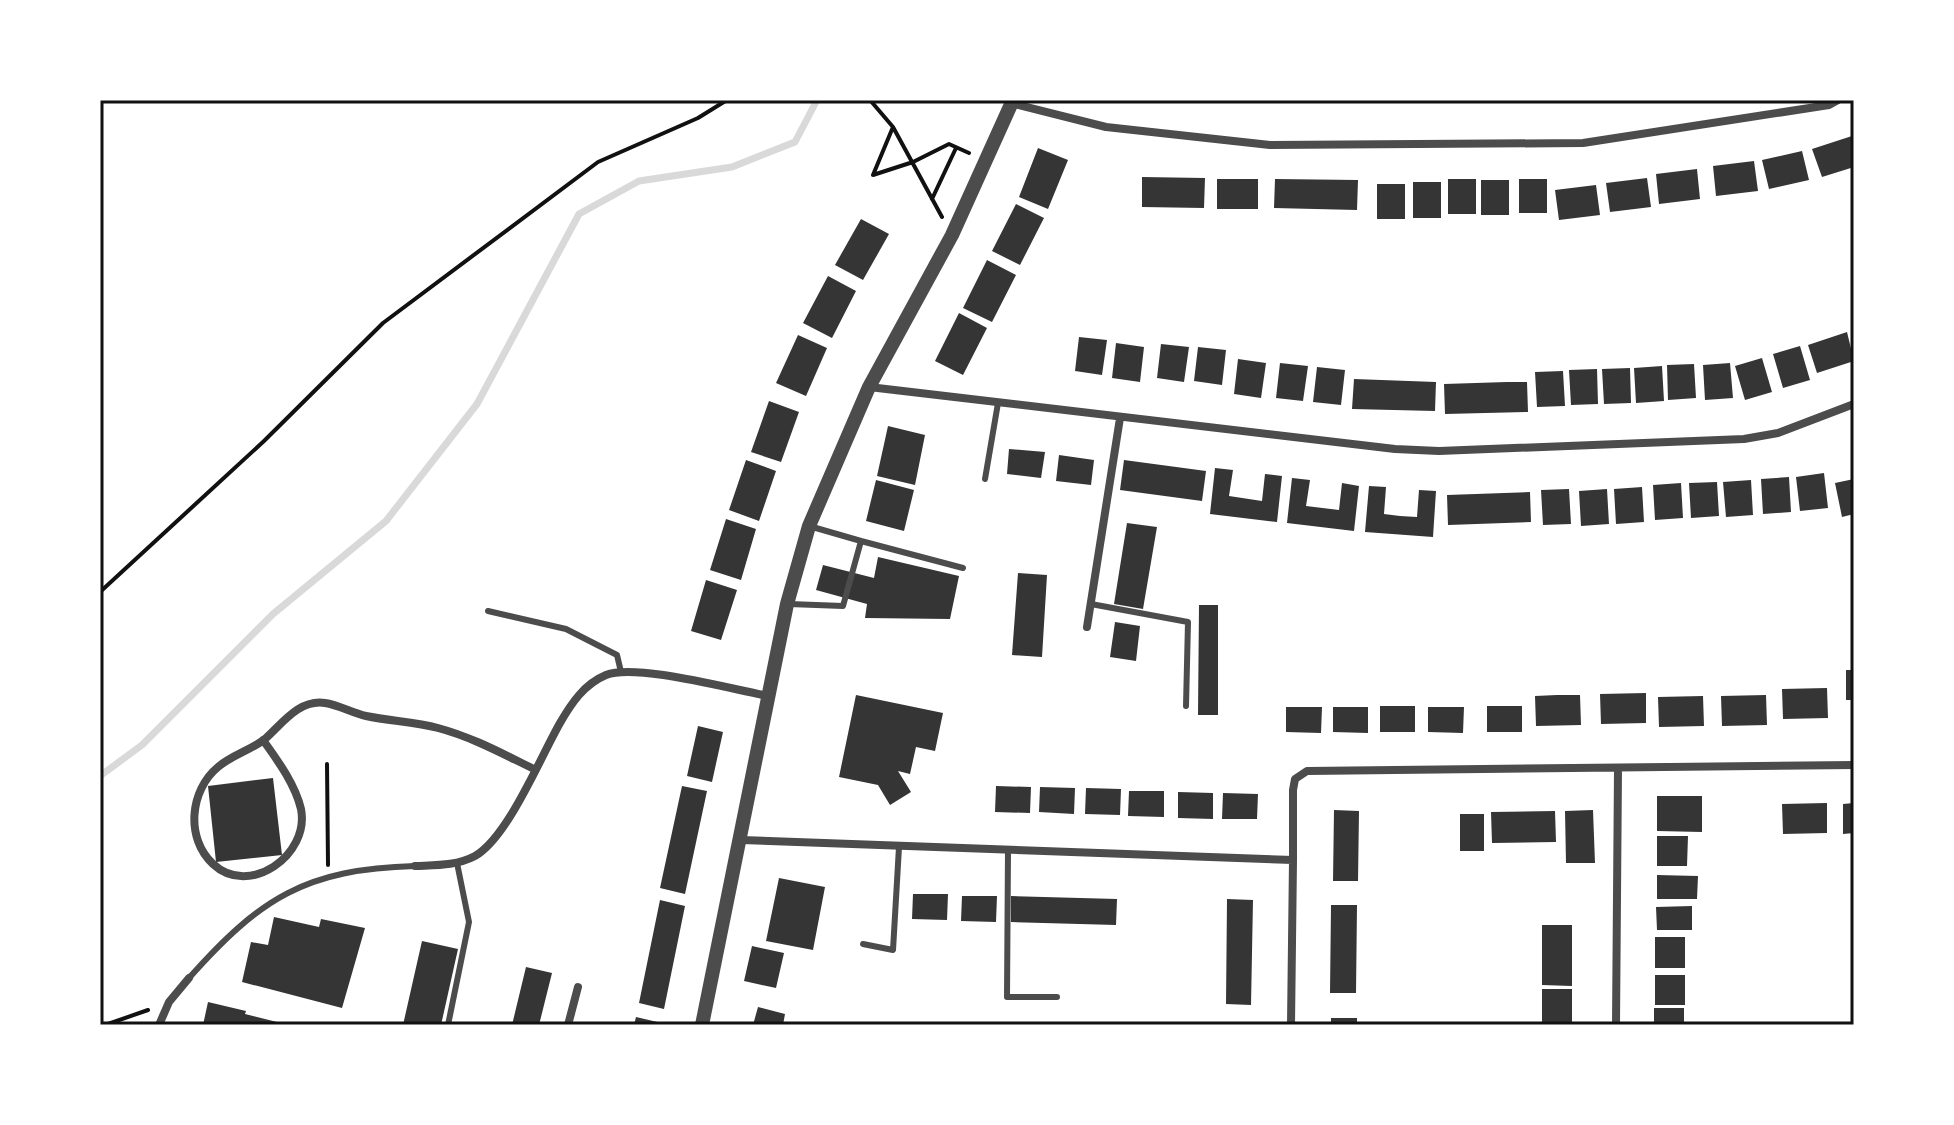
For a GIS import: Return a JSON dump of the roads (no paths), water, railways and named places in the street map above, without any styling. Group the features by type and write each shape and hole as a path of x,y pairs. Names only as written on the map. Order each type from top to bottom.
{"street":[{"path":"702,1025 787,604 809,526 869,387 952,235 1012,102 1106,127 1286,145 1583,143 1829,105 1838,100"},
{"path":"869,387 1120,418 1439,451 1744,439 1778,433 1854,404"},
{"path":"1087,627 1120,418"},
{"path":"415,866 457,863 491,845 578,696 606,675 621,672 769,696"},
{"path":"263,740 281,763 293,789 301,811 301,833 288,856 264,873 220,871 209,861 193,828 193,812 203,783 217,767 263,740 293,711 323,702 364,716 438,728 534,769"},
{"path":"1291,1025 1293,790 1295,779 1307,771 1854,765"},
{"path":"1616,1025 1618,769"},
{"path":"741,840 1293,860"},
{"path":"159,1025 169,1002 189,978"},
{"path":"568,1025 578,987"}],"lane":[{"path":"985,479 998,403"},
{"path":"809,526 963,568"},
{"path":"787,604 843,606 861,541"},
{"path":"1091,604 1188,622 1186,706"},
{"path":"488,611 566,629 585,637 617,655 621,672"},
{"path":"863,944 893,950 899,847"},
{"path":"1008,850 1007,997 1057,997"},
{"path":"448,1025 469,922 457,863"},
{"path":"189,978 235,927 259,908 328,875 379,867 415,866"}],"waterway":[{"path":"100,776 142,745 273,614 386,521 477,404 579,214 639,181 732,167 795,142 817,100"}]}
